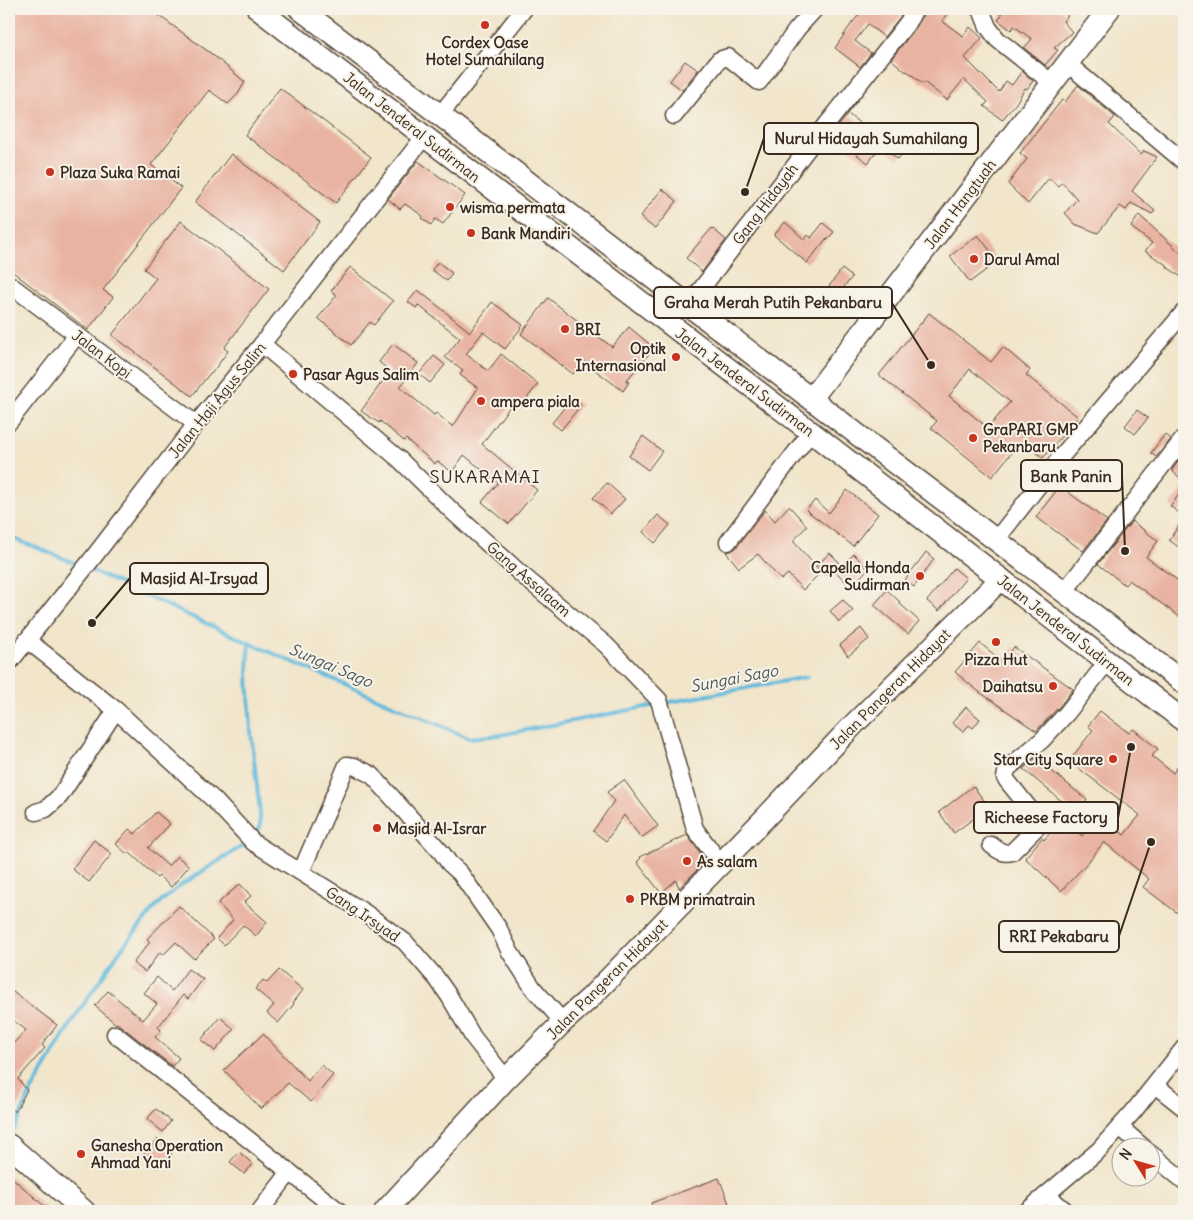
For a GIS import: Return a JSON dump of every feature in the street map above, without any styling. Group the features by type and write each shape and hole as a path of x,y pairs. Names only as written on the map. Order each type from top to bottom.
{"main road":[{"name":"Jalan Jenderal Sudirman","path":"258,9 811,432 1184,721"},
{"name":"Jalan Hangtuah","path":"810,399 1109,9"},
{"name":"Jalan Jenderal Sudirman","path":"314,13 440,115 1184,683"},
{"name":"Jalan Pangeran Hidayat","path":"385,1211 506,1079 590,998 854,724 1001,579"},
{"path":"1148,693 1166,669"},
{"path":"9,1145 84,1211"}],"street":[{"path":"440,115 524,9"},
{"path":"674,116 719,60 728,57 759,82 797,29 815,9"},
{"name":"Gang Hidayah","path":"689,306 812,143 898,35 915,9"},
{"path":"979,9 988,27 997,38 1052,83"},
{"path":"1067,63 1184,162"},
{"name":"Jalan Haji Agus Salim","path":"9,663 424,136"},
{"name":"Jalan Kopi","path":"9,284 196,424"},
{"path":"996,540 1060,458 1184,312"},
{"path":"9,422 77,335"},
{"name":"Gang Assalaam","path":"262,344 399,459 522,575 606,645 659,700 695,829 721,864"},
{"path":"728,542 811,432"},
{"path":"1064,592 1184,438"},
{"name":"Gang Irsyad","path":"27,640 116,710 214,800 251,840 364,912 405,942 438,979 473,1037 506,1079"},
{"path":"990,845 1007,854 1012,852 1040,823 1005,778 1007,769 1042,740 1067,713 1107,662"},
{"path":"36,812 46,809 60,796 116,710"},
{"path":"301,872 347,765 354,766 372,775 442,852 449,863 460,873 499,929 510,952 533,988 563,1022"},
{"path":"115,1034 340,1211"},
{"path":"1027,1211 1099,1150 1184,1048"},
{"path":"1155,1085 1184,1108"},
{"path":"1120,1127 1133,1138"},
{"path":"1160,1161 1184,1181"},
{"path":"260,1211 290,1172"},
{"path":"1047,1195 1066,1211"}],"building":[{"name":"Plaza Suka Ramai","path":"9,9 150,9 213,55 245,82 238,94 228,104 209,90 151,165 181,188 103,290 113,297 88,330 9,269"},
{"path":"864,9 904,9 884,37 868,24 855,41 871,53 860,67 835,48"},
{"path":"925,9 950,9 942,21 963,36 970,27 982,38 965,58 999,92 1006,81 1012,85 1022,71 1033,81 1027,89 1025,88 1002,120 984,106 988,102 964,79 947,100 924,82 923,84 906,72 891,59 916,28"},
{"path":"992,9 1060,9 1068,16 1063,21 1072,32 1054,48 1058,50 1045,65 1024,48 1032,39 1014,26 1011,30 998,20 1002,15"},
{"path":"685,61 698,70 682,90 670,81"},
{"path":"1078,85 1115,117 1109,124 1141,155 1144,151 1157,157 1132,191 1155,211 1152,214 1131,203 1126,210 1120,206 1098,233 1075,224 1065,213 1077,199 1062,182 1058,186 1049,178 1028,204 1008,184 1027,159 1020,153 1062,100 1065,102"},
{"path":"280,88 371,157 336,203 245,135"},
{"path":"848,114 884,142 868,163 831,135"},
{"path":"906,131 915,138 898,159 889,152"},
{"path":"231,154 320,222 284,270 195,202"},
{"path":"418,161 465,195 443,224 435,219 431,225 422,218 423,216 405,204 400,209 388,199"},
{"path":"662,189 677,201 655,229 640,217"},
{"path":"1139,215 1184,256 1184,279 1145,251 1152,243 1131,227"},
{"path":"181,221 269,289 224,348 228,351 192,396 112,335 156,278 144,269"},
{"path":"785,222 805,240 808,235 811,238 823,223 834,232 807,263 774,235"},
{"path":"712,228 726,240 702,272 686,258"},
{"name":"Darul Amal","path":"978,235 998,261 970,282 950,256"},
{"path":"438,262 452,273 447,281 432,270"},
{"path":"350,267 393,301 374,325 370,322 351,345 318,318 337,295 331,291"},
{"path":"842,269 852,277 836,297 827,289"},
{"path":"418,290 470,332 492,302 523,325 505,349 483,332 466,354 488,371 501,354 538,384 521,406 514,401 482,444 537,490 509,524 482,502 498,483 464,455 452,472 437,461 435,464 406,439 404,441 380,421 379,423 361,411 390,371 379,362 393,344 418,363 400,387 434,415 436,413 453,427 478,388 460,375 463,371 445,357 460,338 418,305 416,308 408,302"},
{"path":"548,298 612,347 629,327 654,348 626,381 629,382 623,391 583,361 573,374 521,334"},
{"path":"929,313 991,362 1003,347 1030,370 1026,375 1078,417 1043,458 1026,444 1020,450 1016,447 992,477 931,428 937,421 879,375","holes":["970,369 1010,402 988,428 949,396"]},
{"path":"434,356 445,365 430,383 419,374"},
{"path":"572,398 581,405 561,430 552,423"},
{"path":"1137,410 1148,418 1135,434 1125,426"},
{"path":"1165,434 1171,439 1156,457 1151,453"},
{"path":"643,436 662,451 648,470 629,456"},
{"path":"1184,454 1184,481 1172,470"},
{"path":"607,483 625,499 611,514 593,498"},
{"path":"1060,486 1107,521 1083,551 1036,517"},
{"path":"1184,488 1184,505 1179,513 1170,506"},
{"path":"847,490 878,514 853,546 806,510 815,500 829,513"},
{"path":"789,506 807,526 793,541 821,572 803,590 788,574 781,580 758,554 739,568 726,552 736,548 765,510 775,521"},
{"path":"658,515 670,525 655,543 643,532"},
{"path":"1184,518 1184,551 1169,540"},
{"path":"1132,521 1158,541 1146,557 1184,585 1184,620 1129,580 1125,585 1098,564"},
{"path":"926,552 934,559 914,587 905,580"},
{"path":"830,553 839,562 826,574 817,565"},
{"path":"854,554 868,569 851,587 836,572"},
{"path":"954,568 966,578 939,611 927,601"},
{"path":"887,590 919,621 908,634 874,605"},
{"path":"843,600 853,611 839,622 830,611"},
{"path":"861,628 869,639 848,656 840,645"},
{"path":"980,643 1003,662 1014,647 1073,689 1036,731 978,691 955,672"},
{"path":"966,707 980,719 973,728 969,725 963,732 952,723"},
{"path":"1100,711 1129,733 1133,729 1158,749 1152,756 1173,773 1184,758 1184,918 1143,887 1149,879 1104,842 1061,891 1025,858 1062,819 1082,836 1100,814 1124,835 1140,815 1069,761 1093,730 1088,726"},
{"path":"1036,758 1087,800 1076,813 1023,769"},
{"path":"624,780 658,826 641,838 624,815 606,841 593,831 614,801 607,792"},
{"path":"973,786 989,807 954,833 939,812"},
{"path":"156,812 170,824 148,848 168,866 177,856 189,866 171,887 159,876 157,878 129,852 127,854 116,844 129,829 135,834"},
{"path":"687,835 706,861 679,888 676,880 661,893 637,862 640,857"},
{"path":"94,840 112,854 89,882 72,869"},
{"path":"240,884 251,896 244,902 267,922 256,936 243,925 224,945 217,938 233,920 218,903"},
{"path":"179,906 214,939 194,959 176,942 163,955 160,952 145,972 133,963 150,942 147,939"},
{"path":"188,969 203,979 188,999 183,995 158,1027 161,1030 155,1037 179,1058 172,1066 95,1006 108,991 143,1020 157,1004 144,993 157,977 172,991"},
{"path":"279,970 303,990 278,1023 267,1013 274,1005 255,989 263,980 267,983"},
{"path":"9,989 57,1025 42,1045 45,1048 18,1079 27,1090 15,1112 9,1107 9,1048 26,1030 9,1017"},
{"path":"220,1017 234,1029 215,1051 201,1040"},
{"path":"263,1034 308,1081 321,1065 333,1075 311,1102 288,1083 261,1109 224,1070"},
{"path":"156,1109 171,1121 163,1132 147,1119"},
{"path":"158,1139 172,1154 158,1168 144,1153"},
{"path":"239,1152 253,1164 244,1174 230,1162"},
{"path":"9,1175 50,1211 9,1211"},
{"path":"719,1178 732,1211 653,1211 651,1203"}],"waterway":[{"name":"Sungai Sago","path":"9,537 81,566"},
{"name":"Sungai Sago","path":"90,570 249,643 469,738 500,735 656,705"},
{"path":"249,643 248,676 251,732 260,813 260,827 254,836"},
{"name":"Sungai Sago","path":"665,703 807,677"},
{"path":"14,1130 31,1092 71,1023 119,952 157,905 181,885 247,843"}],"place":[{"name":"Cordex Oase Hotel Sumahilang","path":"485,25"},
{"name":"Plaza Suka Ramai","path":"50,172"},
{"name":"Nurul Hidayah Sumahilang","path":"745,192"},
{"name":"wisma permata","path":"450,207"},
{"name":"Bank Mandiri","path":"471,233"},
{"name":"Darul Amal","path":"974,259"},
{"name":"BRI","path":"565,329"},
{"name":"Optik Internasional","path":"676,357"},
{"name":"Graha Merah Putih Pekanbaru","path":"931,365"},
{"name":"Pasar Agus Salim","path":"293,374"},
{"name":"ampera piala","path":"481,401"},
{"name":"GraPARI GMP Pekanbaru","path":"973,438"},
{"name":"Bank Panin","path":"1125,551"},
{"name":"Capella Honda Sudirman","path":"920,576"},
{"name":"Masjid Al-Irsyad","path":"92,623"},
{"name":"Pizza Hut","path":"996,642"},
{"name":"Daihatsu","path":"1053,686"},
{"name":"Richeese Factory","path":"1131,747"},
{"name":"Star City Square","path":"1113,759"},
{"name":"Masjid Al-Israr","path":"377,828"},
{"name":"RRI Pekabaru","path":"1151,842"},
{"name":"As salam","path":"687,861"},
{"name":"PKBM primatrain","path":"630,899"},
{"name":"Ganesha Operation Ahmad Yani","path":"81,1154"}],"district":[{"name":"SUKARAMAI","path":"485,476"}]}
